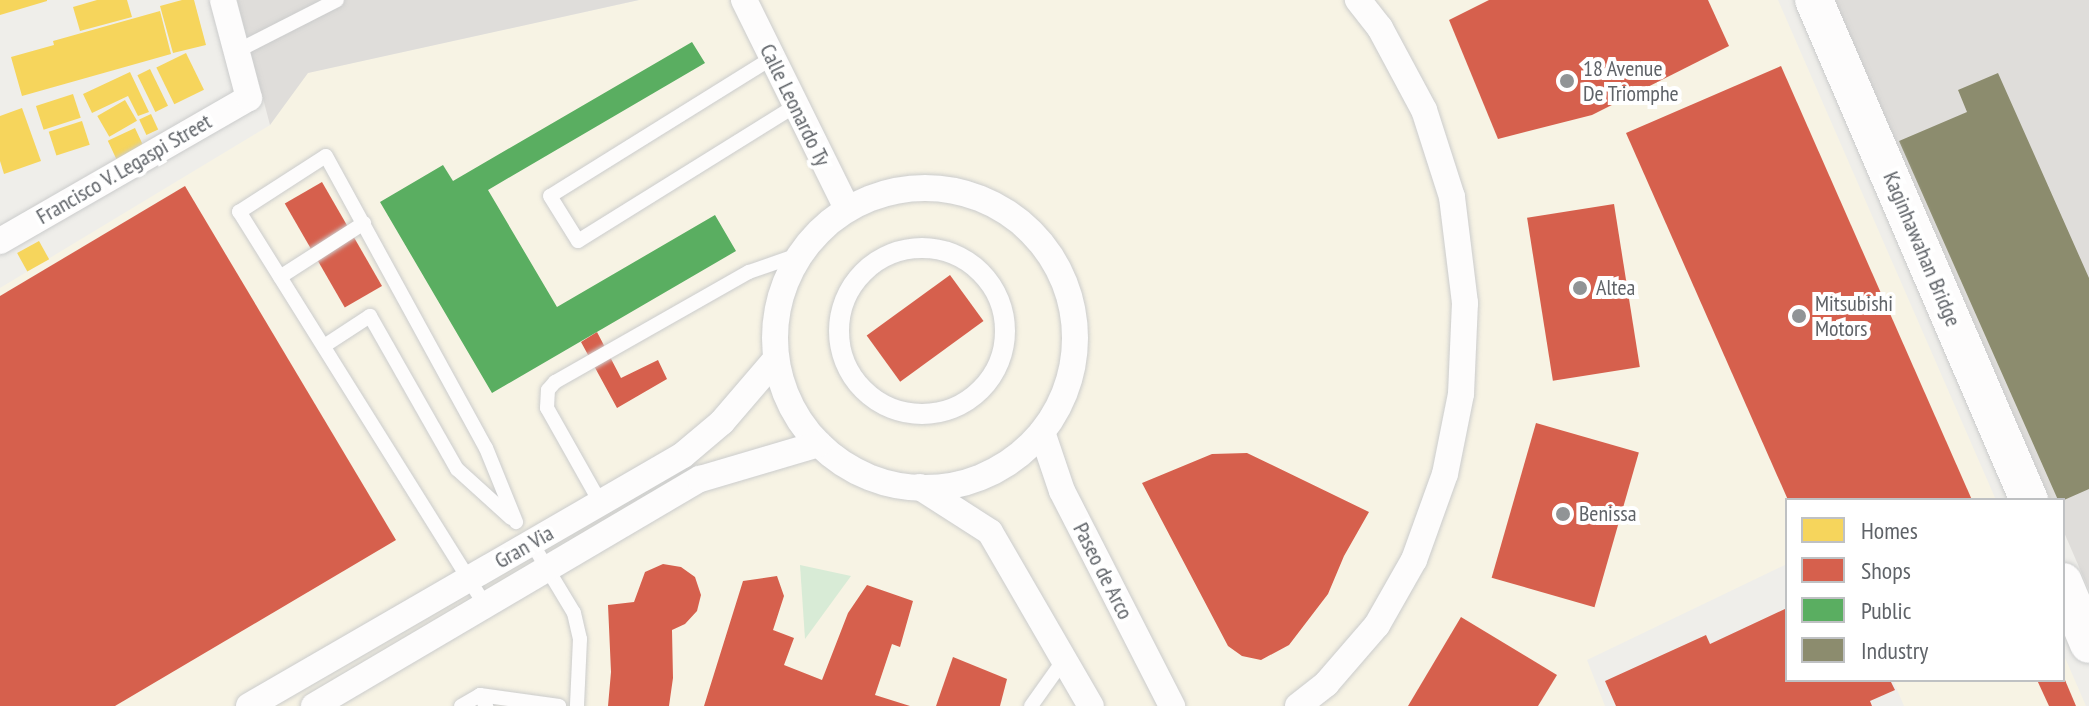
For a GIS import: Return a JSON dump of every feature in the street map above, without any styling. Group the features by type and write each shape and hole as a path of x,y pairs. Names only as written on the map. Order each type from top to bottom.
{"main road":[{"name":"Kaginhawahan Bridge","path":"1814,0 2028,498"},
{"path":"2065,587 2089,644"}],"street":[{"path":"223,0 237,51"},
{"name":"Calle Leonardo Ty","path":"744,0 847,208"},
{"path":"1298,706 1326,684 1377,625 1414,560 1445,474 1461,394 1465,303 1452,197 1424,110 1380,28 1358,0"},
{"name":"Francisco V. Legaspi Street","path":"0,241 249,98 237,51"},
{"path":"897,190 953,191 1005,212 1037,239 1060,273 1070,300 1075,327 1068,383 1042,432 1026,449 988,474 944,487 892,484 841,462 819,444 799,419 784,390 776,359 776,316 780,295 798,255 827,223 847,208 897,190"},
{"path":"920,248 943,250 965,260 983,274 997,293 1004,315 1006,339 1001,359 985,385 962,404 922,414 901,411 882,404 851,374 841,344 841,312 861,274 877,261 896,252 920,248"},
{"name":"Gran Via","path":"249,706 470,579 524,532 600,502 703,440 776,359"},
{"name":"Paseo de Arco","path":"1042,432 1062,491 1172,706"},
{"name":"Gran Via","path":"314,706 700,479 819,444"},
{"path":"920,487 990,532 1091,706"}],"lane":[{"path":"237,51 337,0"},
{"path":"772,58 550,196 578,241 795,106"},
{"path":"485,605 239,212 326,156 486,448 524,532 574,613 580,639 577,706"},
{"path":"280,277 364,223"},
{"path":"600,502 547,408 548,390 555,382 749,272 798,255"},
{"path":"324,346 370,316 457,469 524,532"},
{"path":"1031,706 1063,661"},
{"path":"461,706 483,700 559,706"}],"shaded area":[{"path":"237,0 639,0 308,73 270,125"},
{"path":"639,0 1778,0 1995,498 1785,498 1785,565 1587,660 1605,706 0,706 0,288 270,125 307,73"},
{"path":"1834,0 2089,0 2089,590 2065,535 2065,498 2049,498"},
{"path":"2065,658 2086,706 1904,706 1894,682 2065,682"}],"green space":[{"path":"800,565 851,576 805,639"}],"building: Homes":[{"path":"0,0 47,0 47,1 0,15"},
{"path":"97,0 127,0 132,17 80,31 73,7"},
{"path":"194,0 206,45 173,53 160,6"},
{"path":"160,11 171,54 22,96 11,57 54,45 53,41"},
{"path":"186,53 204,90 174,104 156,67"},
{"path":"150,69 168,106 155,112 137,75"},
{"path":"130,72 149,112 138,116 128,96 92,113 83,94"},
{"path":"73,94 81,118 44,130 36,106"},
{"path":"125,100 137,121 109,137 97,116"},
{"path":"22,108 41,161 4,174 0,161 0,116"},
{"path":"151,114 158,129 146,135 139,119"},
{"path":"82,121 90,145 56,156 49,132"},
{"path":"135,128 144,147 117,160 108,141"},
{"path":"39,241 49,259 27,271 17,253"}],"building: Shops":[{"name":"18 Avenue De Triomphe","path":"1489,0 1708,0 1729,46 1592,115 1498,139 1449,20"},
{"name":"Mitsubishi Motors","path":"1781,66 1971,498 1787,498 1626,133"},
{"path":"322,182 382,286 345,307 285,204"},
{"path":"185,186 396,540 115,706 0,706 0,296"},
{"name":"Altea","path":"1614,204 1640,367 1553,381 1527,218"},
{"path":"950,275 984,321 900,382 867,336"},
{"path":"597,332 621,378 658,360 667,379 617,408 581,342"},
{"name":"Benissa","path":"1536,423 1639,452 1594,607 1492,578"},
{"path":"1247,453 1369,512 1344,556 1328,594 1289,645 1261,660 1242,656 1228,646 1142,483 1212,454"},
{"path":"663,564 681,567 695,577 701,595 697,611 685,624 672,630 673,678 669,706 608,706 611,672 608,605 634,602 645,572"},
{"path":"777,576 784,596 773,630 794,638 784,665 822,680 848,613 867,585 913,601 900,647 892,644 875,695 910,706 704,706 743,581"},
{"path":"1785,609 1785,682 1891,682 1895,690 1870,701 1872,706 1616,706 1605,681 1706,635 1710,644"},
{"path":"1461,617 1557,675 1538,706 1408,706"},
{"path":"953,657 1007,679 1000,706 936,706"},
{"path":"2065,680 2076,706 2049,706 2038,682"}],"building: Public":[{"path":"692,42 705,63 488,190 557,307 715,215 736,251 492,393 380,202 443,165 453,181"}],"building: Industry":[{"path":"1998,73 2089,278 2089,489 2065,500 2057,498 1899,141 1967,112 1958,90"}],"place":[{"name":"18 Avenue De Triomphe","path":"1567,81"},
{"name":"Altea","path":"1580,288"},
{"name":"Mitsubishi Motors","path":"1799,316"},
{"name":"Benissa","path":"1563,514"}]}
